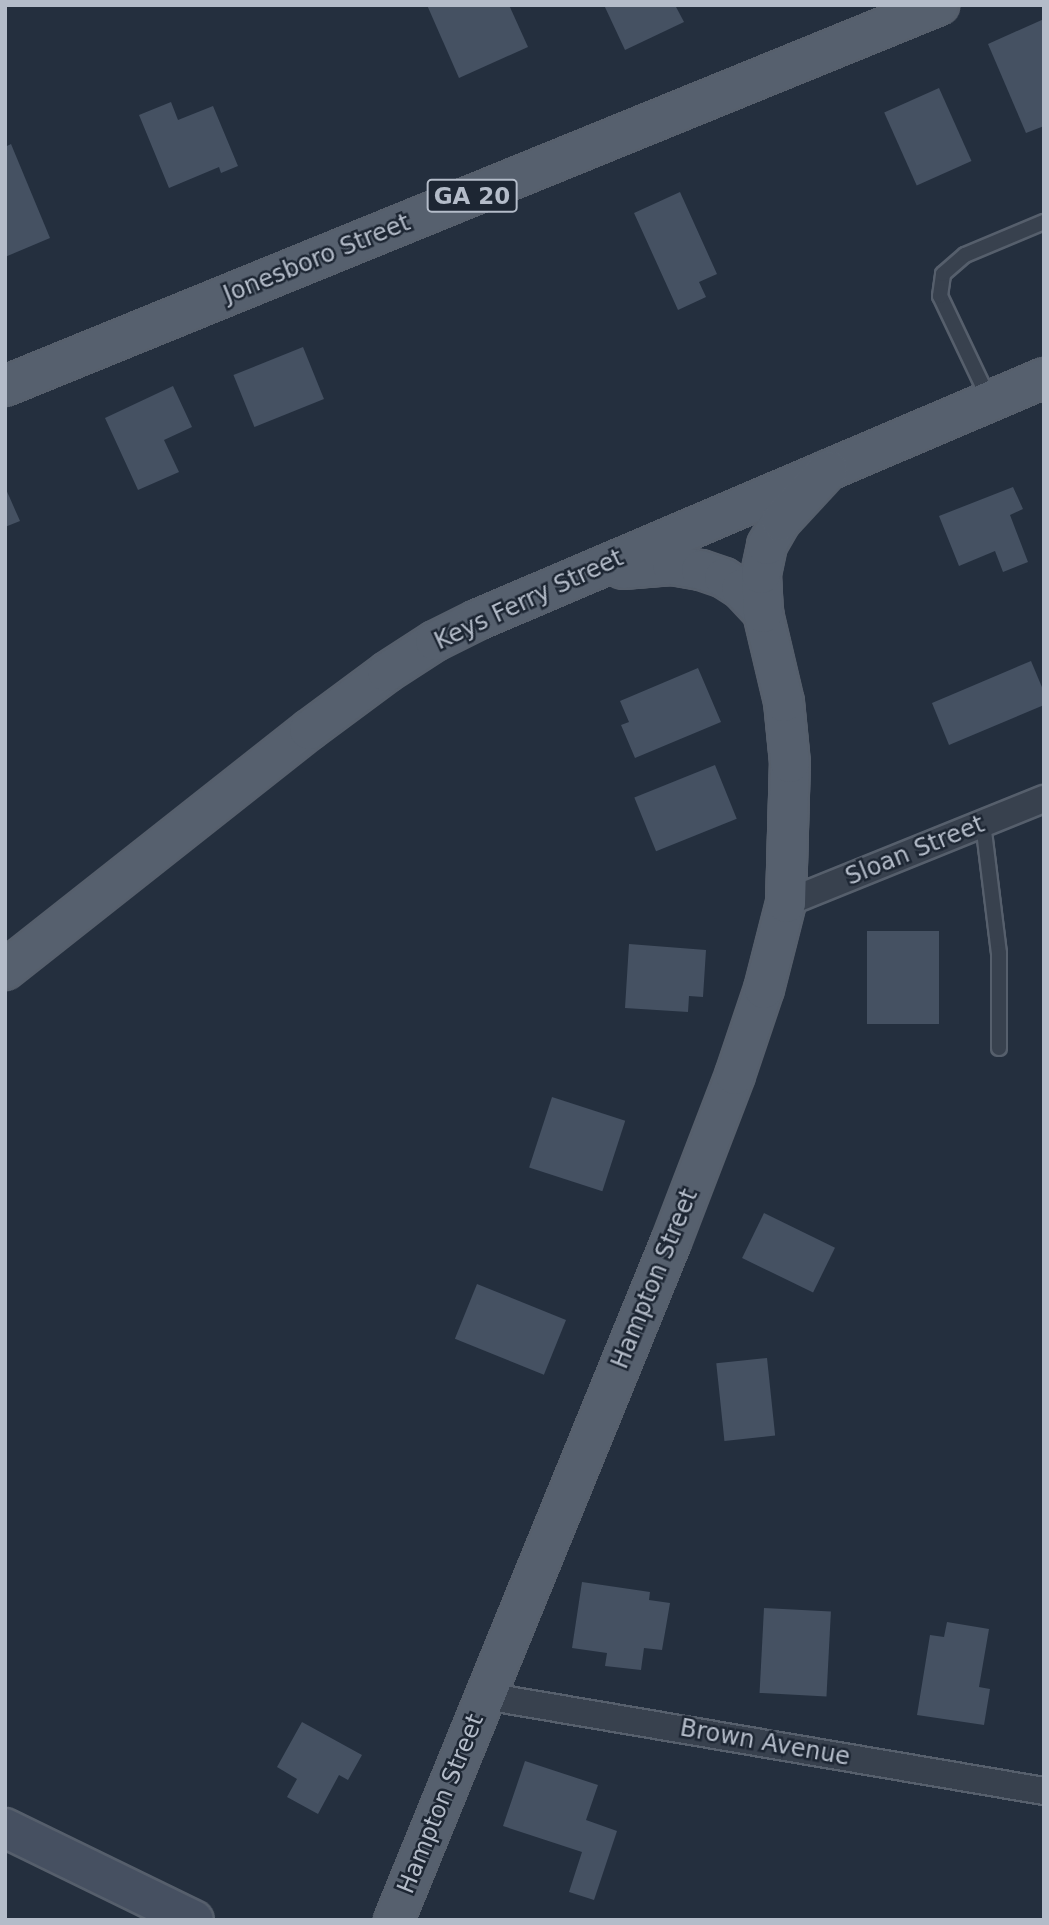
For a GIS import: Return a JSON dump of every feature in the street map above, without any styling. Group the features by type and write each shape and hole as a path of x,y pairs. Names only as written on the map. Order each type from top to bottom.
{"main road":[{"name":"Jonesboro Street","path":"5,386 939,5"},
{"name":"Keys Ferry Street","path":"5,970 387,672 477,620 1044,378"},
{"name":"Hampton Street","path":"394,1920 671,1242 735,1075 764,989 786,903 790,763 784,702 763,613 761,573 767,545 781,521 828,470"},
{"path":"589,572 672,565 701,570 724,578 741,589 763,613"},
{"path":"5,1828 194,1920"}],"street":[{"name":"Sloan Street","path":"786,903 1044,799"},
{"name":"Brown Avenue","path":"485,1696 1044,1791"}],"lane":[{"path":"990,401 940,296 943,274 965,255 1044,222"},
{"path":"983,823 999,953 999,1048"}],"building":[{"path":"427,5 509,5 528,47 459,78"},
{"path":"604,5 675,5 684,22 625,50"},
{"path":"1044,19 1044,126 1026,133 988,44"},
{"path":"939,88 972,161 917,185 884,112"},
{"path":"171,102 178,120 213,106 238,166 221,173 219,167 169,188 139,115"},
{"path":"11,144 50,238 5,257 5,147"},
{"path":"680,192 717,274 699,282 706,297 678,310 634,213"},
{"path":"303,347 324,399 254,427 233,375"},
{"path":"173,386 192,427 164,440 179,472 138,490 105,418"},
{"path":"5,487 20,521 5,527"},
{"path":"1013,487 1023,509 1010,515 1028,562 1003,572 995,551 959,566 939,516"},
{"path":"1031,661 1044,692 1044,705 949,745 932,703"},
{"path":"698,668 721,722 635,758 621,725 629,722 620,701"},
{"path":"715,765 737,819 656,851 634,798"},
{"path":"867,931 939,931 939,1024 867,1024"},
{"path":"629,944 706,950 703,997 689,996 688,1012 625,1008"},
{"path":"552,1097 625,1121 602,1191 529,1167"},
{"path":"764,1213 835,1248 813,1293 742,1258"},
{"path":"477,1284 566,1320 544,1375 455,1339"},
{"path":"767,1358 775,1436 724,1441 716,1363"},
{"path":"582,1582 650,1592 649,1600 670,1603 662,1650 644,1648 641,1670 605,1666 607,1653 572,1648"},
{"path":"764,1608 831,1612 826,1696 760,1693"},
{"path":"947,1622 989,1629 979,1687 990,1689 984,1725 917,1715 930,1635 944,1637"},
{"path":"302,1722 362,1755 348,1780 339,1775 318,1814 287,1797 297,1779 277,1767"},
{"path":"525,1761 598,1785 586,1820 617,1831 594,1900 569,1892 582,1852 503,1826"}]}
